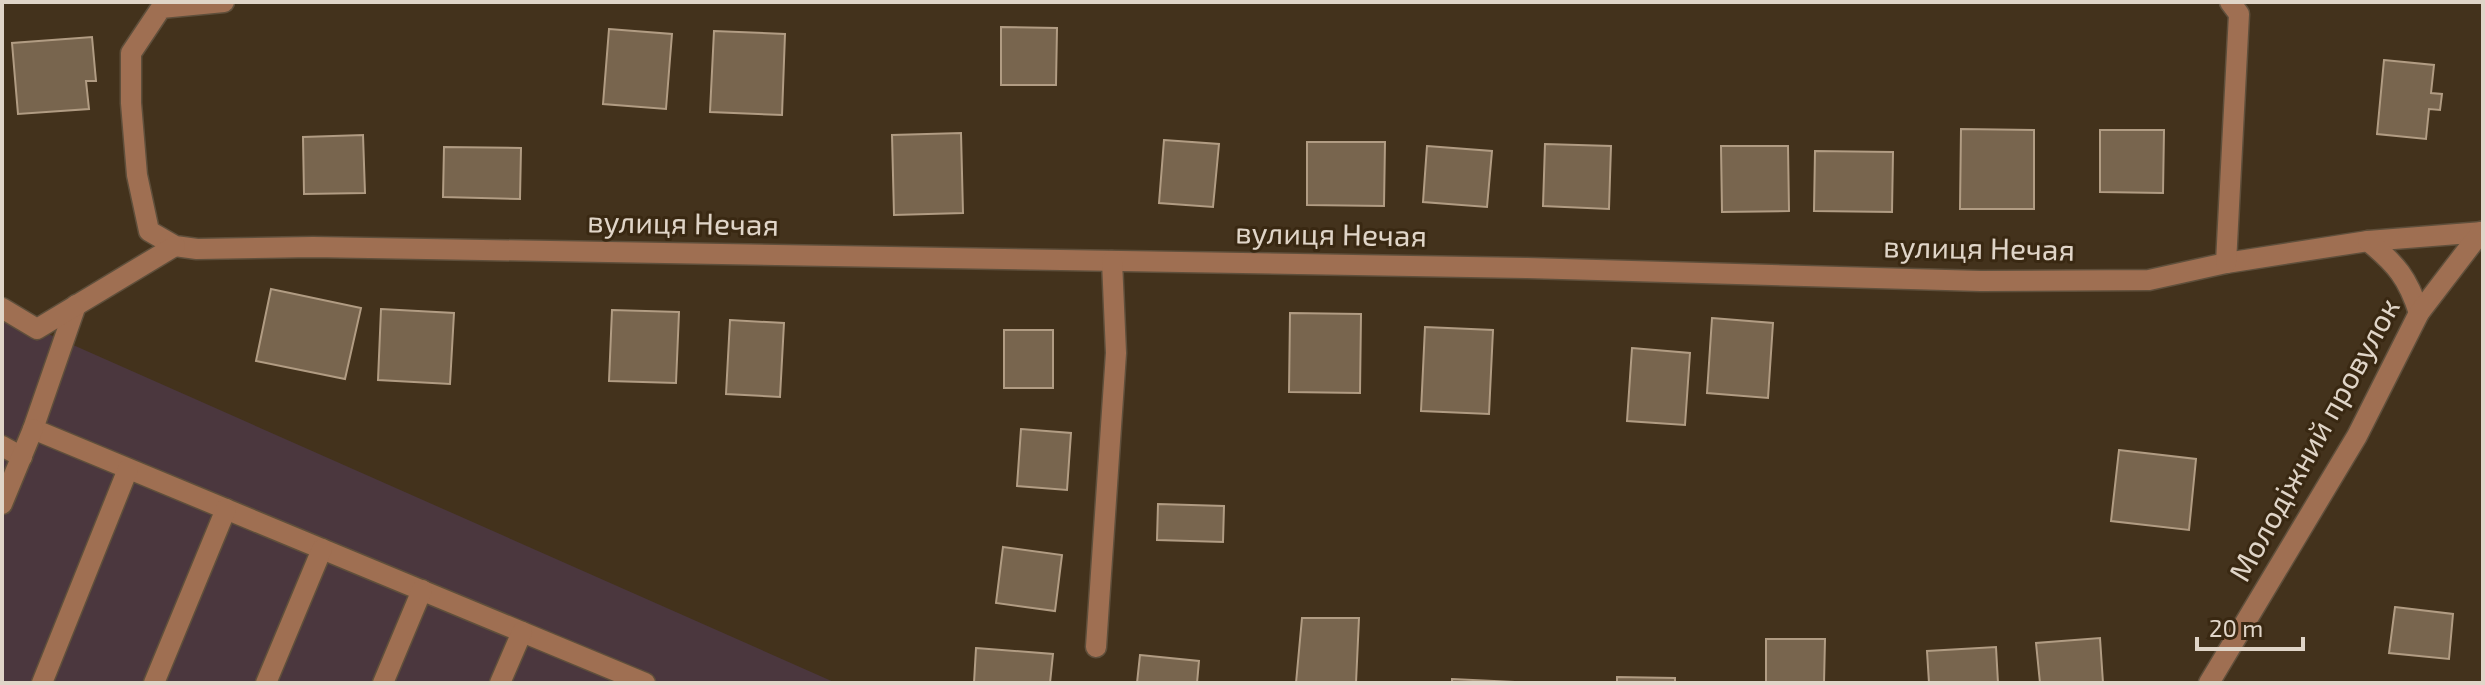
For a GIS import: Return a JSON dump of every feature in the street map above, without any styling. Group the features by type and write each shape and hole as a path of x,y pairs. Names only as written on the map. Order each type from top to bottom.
{"street":[{"path":"2,308 37,329 175,246 149,231 137,175 131,103 131,53 161,8 224,2"},
{"path":"2226,263 2236,6"},
{"name":"вулиця Нечая","path":"175,246 197,249 345,248 1511,268 1981,281 2149,280 2226,263 2368,241 2482,232"},
{"name":"Молодіжний провулок","path":"2209,683 2357,436 2419,313 2482,232"},
{"path":"2368,241 2410,284 2419,313"},
{"path":"1096,647 1116,353 1112,261"},
{"path":"2,504 33,429 76,305"},
{"path":"33,429 522,632 619,678 645,683"},
{"path":"2,446 22,457"},
{"path":"42,683 128,469"},
{"path":"154,683 226,509"},
{"path":"266,683 322,549"},
{"path":"383,683 422,590"},
{"path":"500,683 522,632"}],"shaded area":[{"path":"2,308 37,329 836,683 2,683"}],"building":[{"path":"1001,27 1057,28 1056,85 1001,85"},
{"path":"609,29 672,34 666,109 603,104"},
{"path":"714,31 785,34 782,115 710,112"},
{"path":"92,37 96,81 86,81 89,109 18,114 12,43"},
{"path":"2384,60 2434,65 2431,93 2442,94 2440,110 2429,109 2426,139 2377,134"},
{"path":"1961,129 2034,130 2034,209 1960,209"},
{"path":"2100,130 2164,130 2163,193 2100,192"},
{"path":"961,133 963,213 894,215 892,135"},
{"path":"363,135 365,193 304,194 303,137"},
{"path":"1164,140 1219,144 1213,207 1159,203"},
{"path":"1307,142 1385,142 1384,206 1307,205"},
{"path":"1545,144 1611,146 1609,209 1543,206"},
{"path":"1427,146 1492,151 1487,207 1423,202"},
{"path":"1721,146 1788,146 1789,211 1722,212"},
{"path":"444,147 521,148 520,199 443,197"},
{"path":"1815,151 1893,152 1892,212 1814,211"},
{"path":"271,289 361,308 345,379 256,361"},
{"path":"381,309 454,313 450,384 378,380"},
{"path":"612,310 679,312 676,383 609,381"},
{"path":"1290,313 1361,314 1360,393 1289,392"},
{"path":"1712,318 1773,323 1768,398 1707,393"},
{"path":"730,320 784,323 780,397 726,394"},
{"path":"1425,327 1493,330 1489,414 1421,411"},
{"path":"1004,330 1053,330 1053,388 1004,388"},
{"path":"1632,348 1690,353 1685,425 1627,421"},
{"path":"1021,429 1071,433 1067,490 1017,486"},
{"path":"2119,450 2196,459 2189,530 2111,521"},
{"path":"1158,504 1224,506 1223,542 1157,540"},
{"path":"1003,547 1062,555 1055,611 996,603"},
{"path":"2395,607 2453,614 2449,659 2389,653"},
{"path":"1302,618 1359,618 1356,683 1296,683"},
{"path":"2100,638 2103,683 2040,683 2036,643"},
{"path":"1766,639 1825,639 1824,683 1766,683"},
{"path":"1996,647 1998,683 1929,683 1927,651"},
{"path":"976,648 1053,654 1050,683 974,683"},
{"path":"1140,655 1199,661 1197,683 1137,683"},
{"path":"1617,677 1675,678 1675,683 1617,683"},
{"path":"1452,679 1514,682 1514,683 1452,683"}]}
